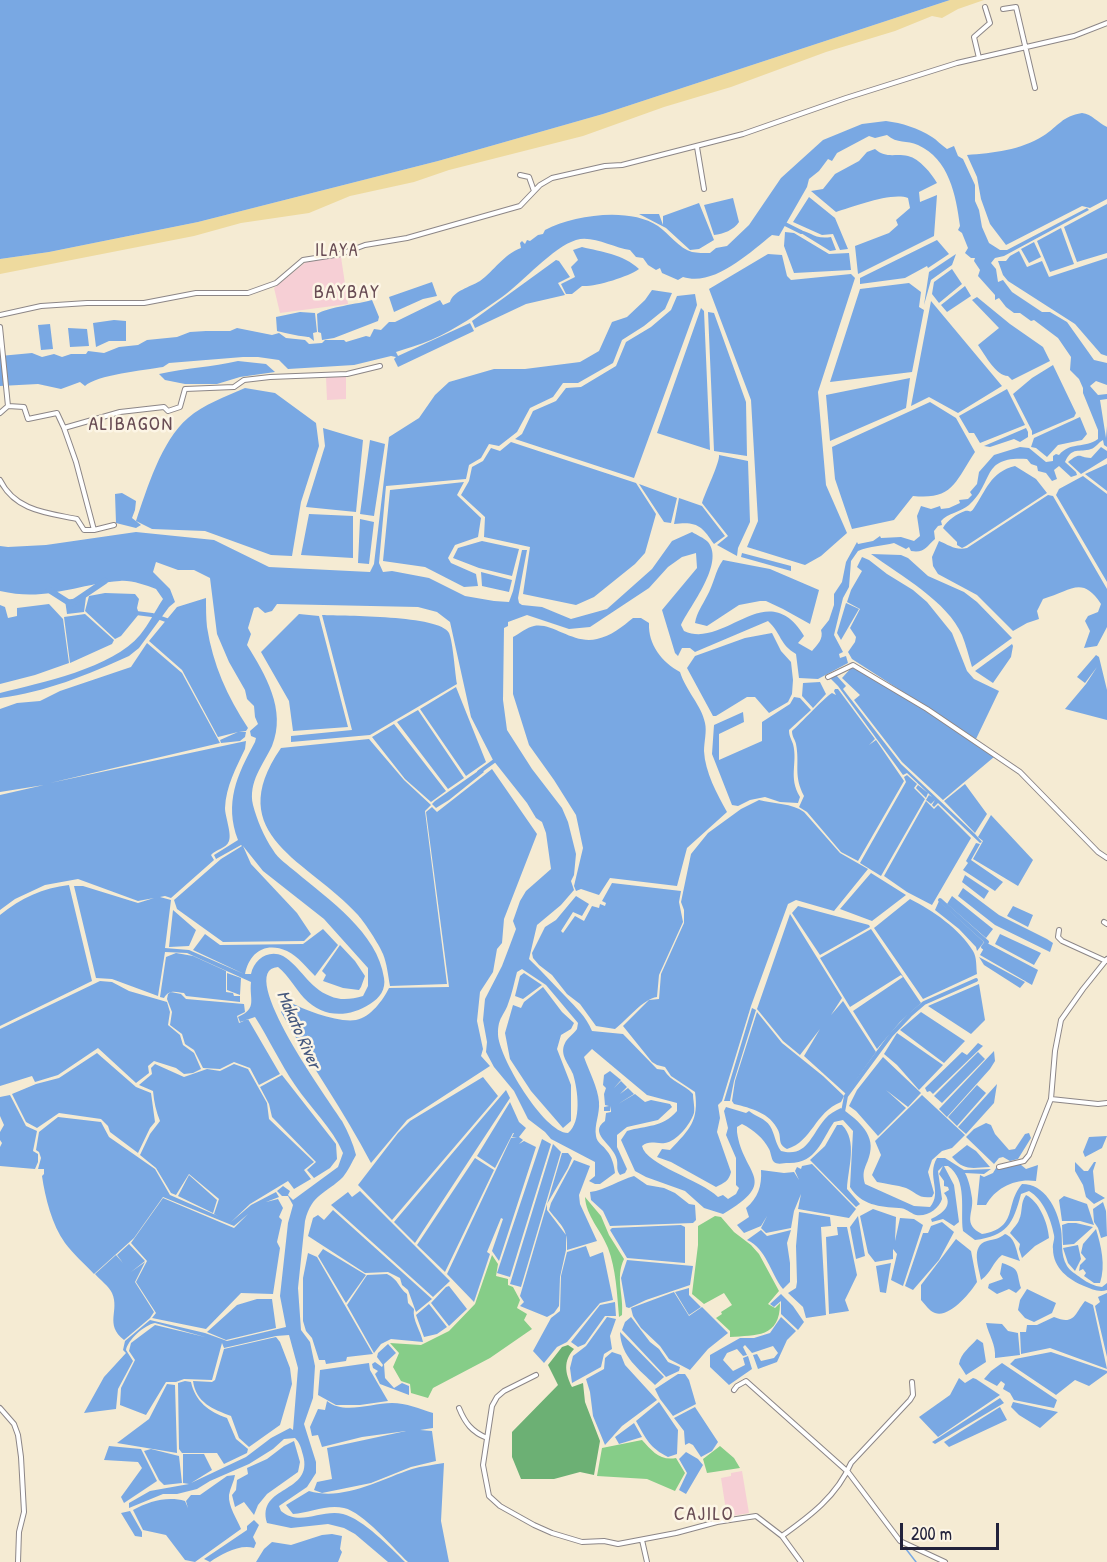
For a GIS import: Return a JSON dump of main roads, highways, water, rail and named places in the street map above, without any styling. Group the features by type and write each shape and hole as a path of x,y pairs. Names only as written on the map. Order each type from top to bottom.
{"water":[{"path":"0,0 950,0 603,114 438,161 198,222 49,252 0,259"},
{"path":"1082,113 1107,127 1107,199 1090,208 1082,206 1006,245 990,224 981,199 977,177 967,155 997,152 1026,145 1043,136 1065,119"},
{"path":"886,121 898,123 927,134 947,149 954,146 975,185 975,201 989,243 1000,250 1007,250 1087,208 1089,210 1004,256 995,258 991,263 996,269 998,282 1003,280 1012,292 1042,312 1050,312 1067,322 1094,360 1107,363 1107,385 1096,381 1090,386 1098,395 1107,394 1107,399 1100,400 1106,438 1107,426 1107,447 1103,440 1087,450 1073,452 1065,462 1077,475 1071,477 1059,466 1054,470 1057,479 1052,481 1046,473 1038,471 1037,466 1031,464 1027,459 1002,462 990,472 977,496 969,505 941,521 942,525 934,531 935,539 925,549 911,551 909,547 906,549 894,543 858,551 851,561 849,587 843,598 834,635 843,652 839,654 840,658 846,656 848,663 818,679 799,678 796,654 783,643 768,621 695,652 690,648 682,648 678,656 675,653 662,610 697,568 696,553 682,557 668,567 649,588 590,627 569,629 527,615 508,622 508,626 504,628 503,700 507,730 532,769 562,808 576,854 574,875 571,881 574,890 561,905 537,925 529,959 580,1012 592,1031 623,1034 657,1069 664,1070 693,1094 694,1113 683,1132 670,1142 650,1143 642,1146 653,1160 663,1166 718,1197 723,1195 728,1199 736,1194 739,1188 736,1185 736,1158 726,1135 728,1128 724,1111 726,1107 746,1113 749,1111 766,1121 781,1151 790,1152 803,1148 827,1117 841,1108 863,1127 870,1139 870,1153 864,1175 865,1184 914,1206 930,1207 935,1196 933,1171 937,1158 945,1158 964,1170 991,1169 984,1174 965,1173 972,1198 970,1218 972,1226 982,1234 994,1231 1006,1221 1013,1200 1022,1184 1037,1188 1049,1199 1056,1213 1061,1229 1063,1257 1067,1266 1091,1284 1102,1287 1107,1283 1107,1290 1096,1290 1078,1283 1068,1277 1059,1267 1054,1256 1054,1235 1051,1222 1042,1204 1029,1191 1021,1194 1011,1221 1002,1232 975,1240 963,1231 961,1187 954,1172 948,1166 944,1166 954,1185 959,1222 954,1226 943,1219 932,1222 931,1219 943,1212 948,1201 944,1193 949,1190 948,1187 944,1186 944,1181 939,1174 943,1166 938,1171 942,1199 932,1212 916,1215 901,1208 872,1204 860,1198 850,1187 853,1131 843,1120 834,1122 817,1150 805,1160 781,1164 774,1162 767,1145 754,1132 742,1124 737,1127 740,1147 754,1177 754,1185 740,1203 723,1214 704,1208 685,1191 635,1171 621,1140 627,1131 666,1120 677,1111 677,1103 647,1095 592,1049 584,1057 598,1097 596,1136 610,1156 615,1173 600,1184 589,1181 595,1176 595,1162 551,1139 528,1119 514,1091 494,1067 486,1052 487,1042 483,1020 485,999 502,966 516,929 513,921 520,901 526,891 551,869 546,833 542,822 536,818 493,760 471,717 450,622 437,612 418,607 277,604 272,611 265,613 258,607 254,608 248,628 251,634 247,645 267,680 277,719 272,746 254,781 252,797 257,817 267,840 283,862 350,918 362,932 380,962 384,978 382,993 377,999 362,1009 336,1014 311,1005 278,967 267,974 268,990 276,1013 305,1066 342,1121 356,1155 343,1177 316,1199 305,1221 298,1288 301,1330 310,1342 315,1366 313,1398 304,1424 316,1462 316,1473 307,1487 279,1506 281,1511 288,1516 296,1518 335,1513 351,1517 376,1535 405,1562 388,1562 355,1534 344,1528 328,1524 291,1528 267,1523 266,1511 270,1502 276,1495 294,1484 304,1468 302,1450 295,1438 284,1439 249,1464 197,1489 177,1494 163,1494 129,1508 129,1503 150,1491 189,1484 183,1483 183,1454 204,1454 212,1470 191,1483 246,1457 271,1438 290,1428 293,1430 298,1368 289,1335 224,1348 222,1343 212,1380 184,1379 166,1382 146,1415 120,1405 121,1388 135,1360 129,1351 131,1343 155,1325 205,1337 155,1323 142,1330 127,1346 126,1350 133,1361 118,1389 116,1409 84,1413 104,1377 126,1353 123,1350 125,1341 150,1320 205,1333 227,1341 286,1327 280,1296 288,1223 293,1205 288,1196 282,1196 277,1191 283,1186 290,1191 288,1195 293,1200 338,1167 343,1153 333,1135 290,1077 255,1017 240,1022 238,1017 250,1007 251,982 187,953 165,952 158,996 112,979 96,978 74,886 83,886 138,903 154,898 138,901 78,879 45,885 15,899 0,910 0,795 44,785 0,792 0,709 17,703 40,701 60,691 131,667 147,643 182,673 220,743 50,783 246,741 245,749 227,792 225,811 230,834 228,844 211,855 214,860 171,898 160,897 171,900 165,948 189,950 244,974 193,950 205,934 220,945 303,944 323,929 338,945 315,976 291,953 272,947 265,948 254,955 245,974 251,974 255,964 263,957 278,954 295,965 316,988 334,998 346,999 363,996 368,986 368,968 324,919 263,871 243,846 251,864 297,913 311,934 304,941 223,942 177,909 174,900 221,859 242,846 216,859 214,855 238,840 232,814 232,801 238,778 255,742 256,738 251,736 250,731 258,724 254,706 247,699 245,690 217,634 210,578 194,570 178,570 156,562 153,572 170,589 175,602 139,648 129,656 66,682 34,692 0,698 0,693 75,673 112,657 128,647 140,635 163,599 156,589 124,581 47,593 17,594 0,591 0,546 46,545 136,532 214,540 269,567 370,572 374,564 389,437 419,418 435,395 449,382 494,369 525,369 580,362 599,351 612,322 627,317 652,290 672,293 665,309 622,340 613,363 578,383 563,383 553,397 530,408 517,432 499,446 489,444 481,458 469,465 466,479 386,486 379,563 383,572 392,571 429,578 465,596 509,602 522,550 527,550 519,603 542,607 571,619 607,609 652,569 672,541 692,532 708,542 712,551 712,561 704,584 681,625 684,631 699,634 715,631 761,613 775,612 790,619 804,636 798,643 812,651 821,639 821,630 829,620 834,605 834,594 842,582 846,562 857,542 858,544 873,541 880,536 881,538 901,537 914,541 920,536 917,516 921,506 931,509 940,506 941,509 949,508 960,503 959,500 968,499 972,495 970,492 977,484 979,472 994,455 1020,447 1029,448 1046,462 1053,461 1053,456 1059,455 1068,448 1088,444 1098,439 1098,430 1079,379 1070,370 1071,357 1058,338 1034,320 1031,321 1020,313 1014,313 999,298 995,300 995,295 978,276 980,270 974,261 975,258 965,253 968,248 962,233 958,230 960,226 953,190 937,159 918,145 895,140 887,135 875,138 869,136 837,153 832,161 828,159 809,179 807,187 779,236 772,235 742,259 719,273 695,279 683,277 678,280 662,273 660,268 656,270 648,265 643,258 636,257 630,250 596,240 576,240 548,257 510,291 467,320 431,340 396,352 398,356 470,323 474,331 398,367 394,359 396,357 391,356 354,365 288,369 279,360 243,357 169,363 163,367 99,379 85,386 80,382 61,389 38,384 0,386 0,356 32,353 42,357 54,354 62,357 71,354 86,354 88,351 104,353 119,347 138,345 147,340 177,337 190,332 230,331 237,328 272,335 279,333 286,338 305,340 309,344 322,343 325,340 344,340 346,342 370,337 374,329 381,330 389,322 395,322 440,300 443,305 450,302 458,292 480,281 509,254 521,248 522,241 525,244 527,240 530,241 543,234 545,230 586,217 617,215 646,220 658,226 688,250 710,253 716,248 727,246 749,225 781,178 823,140 862,124","holes":["522,969 546,985 578,1023 577,1029 563,1047 564,1055 573,1074 577,1097 577,1114 568,1133 558,1130 547,1121 524,1092 506,1059 498,1034 500,1020 509,1000 517,972"]},
{"path":"875,149 887,155 903,155 917,160 935,179 937,183 919,192 920,202 937,195 934,236 858,274 855,246 889,233 898,225 896,220 910,208 908,198 882,198 836,212 811,191 823,189 835,174"},
{"path":"809,197 835,218 848,249 840,250 833,234 822,235 793,222"},
{"path":"733,198 739,222 728,231 714,235 704,205"},
{"path":"699,203 714,240 699,249 690,250 666,228 639,214 659,214 663,225 663,216"},
{"path":"1107,204 1107,253 1077,262 1064,227"},
{"path":"1061,228 1074,264 1050,272 1037,241"},
{"path":"796,230 825,238 831,237 836,250 830,251"},
{"path":"785,232 794,233 829,254 849,253 851,270 794,273 784,246"},
{"path":"937,240 949,254 928,268 927,266 905,278 860,284 860,278"},
{"path":"1034,242 1041,257 1029,263 1021,249"},
{"path":"582,247 619,257 639,269 611,281 582,286 572,294 566,294 561,284 575,277 571,267 578,260 573,250"},
{"path":"1019,251 1027,267 1042,261 1049,277 1107,258 1107,356 1101,354 1075,324 1008,281 998,261 1006,261"},
{"path":"768,254 782,255 787,276 791,280 851,274 855,278 818,392 826,485 847,533 821,556 805,565 747,547 758,521 751,400 709,289"},
{"path":"956,254 952,265 931,280 924,305 929,272"},
{"path":"556,260 570,277 558,283 565,295 526,304 475,328 472,321"},
{"path":"952,269 962,284 939,303 932,294 934,282"},
{"path":"432,282 437,296 423,299 394,312 389,297"},
{"path":"909,283 921,292 919,307 924,310 912,372 830,382 860,289"},
{"path":"965,286 971,296 947,312 941,305"},
{"path":"695,294 697,305 634,478 515,439 522,434 533,411 556,401 566,388 581,387 616,366 626,342 651,327 671,310 677,296"},
{"path":"977,297 1043,347 1050,361 1012,380 999,373 978,345 999,328 972,300"},
{"path":"372,300 379,317 378,321 334,338 322,340 321,333 318,332 317,314"},
{"path":"931,301 1002,386 958,413 929,397 911,406"},
{"path":"701,308 704,311 710,450 657,433"},
{"path":"300,312 315,313 317,332 313,333 314,341 309,337 277,331 276,317"},
{"path":"708,312 714,313 746,402 747,456 714,451"},
{"path":"126,321 126,341 109,341 96,347 93,323"},
{"path":"50,324 53,349 41,350 38,325"},
{"path":"68,328 87,329 89,346 70,347"},
{"path":"238,361 266,364 275,372 240,377 217,384 185,384 165,380 159,374 218,365"},
{"path":"1053,365 1076,413 1074,417 1032,435 1013,394 1032,378"},
{"path":"910,378 906,408 830,441 826,395"},
{"path":"245,388 275,393 316,423 319,446 301,502 292,556 271,555 205,531 152,529 136,521 156,466 178,428 201,409"},
{"path":"1007,389 1025,425 980,443 974,433 969,433 959,416"},
{"path":"930,402 956,418 975,452 952,487 945,492 937,495 913,496 894,520 852,529 835,479 832,447"},
{"path":"1080,417 1087,434 1082,440 1058,445 1047,457 1036,448 1031,447 1034,438"},
{"path":"323,428 363,440 356,512 306,507 325,446"},
{"path":"1026,428 1028,437 1020,442 1014,439 990,447 984,446"},
{"path":"370,440 385,444 374,516 360,514"},
{"path":"511,442 636,483 656,514 645,553 594,597 576,605 523,594 530,547 484,537 485,517 461,495 469,481 472,467 483,461 491,448 500,451"},
{"path":"1101,447 1107,451 1107,458 1081,474 1068,462 1078,456 1091,458"},
{"path":"719,455 748,461 750,522 738,548 737,556 717,545 728,536 702,503"},
{"path":"1107,464 1107,491 1085,474"},
{"path":"1015,466 1036,479 1047,493 966,546 962,548 957,545 957,542 943,528 945,525 959,514 972,511 994,477"},
{"path":"1083,476 1107,494 1107,582 1056,495 1059,489"},
{"path":"464,482 457,495 481,518 478,537 455,545 448,558 451,563 476,574 478,586 464,587 425,567 383,561 390,490"},
{"path":"639,484 677,498 671,523 664,522"},
{"path":"122,493 136,501 132,518 141,525 136,528 116,523 115,494"},
{"path":"1048,495 1053,496 1107,589 1107,627 1097,646 1084,648 1090,631 1085,621 1088,616 1098,612 1101,604 1088,590 1069,589 1043,599 1037,611 1039,619 1013,631 977,595 938,574 933,566 932,557 939,541 956,548 967,548"},
{"path":"679,498 702,506 725,536 714,544 702,529 694,524 674,524"},
{"path":"309,514 353,516 353,558 301,555"},
{"path":"360,519 374,522 369,564 358,563"},
{"path":"482,541 519,549 512,576 479,568 453,558 458,548"},
{"path":"742,553 791,566 791,571 741,557"},
{"path":"871,554 901,555 908,558 928,576 964,592 977,602 1012,638 972,667 962,635 946,611 922,590"},
{"path":"862,557 913,590 927,602 952,633 967,671 974,679 999,691 976,739 852,659 848,652 856,637 850,628 860,609 847,602 862,571 857,567"},
{"path":"723,560 770,569 819,590 810,624 766,601 739,605 707,626 695,623"},
{"path":"481,572 512,580 509,592 482,586"},
{"path":"105,593 135,594 139,599 137,608 139,614 121,636 115,639 85,611 89,596"},
{"path":"86,597 84,612 67,614 65,600"},
{"path":"206,598 207,627 217,667 227,692 248,728 246,731 239,732 246,732 245,737 240,741 221,743 220,740 238,732 218,737 182,670 149,641 177,607"},
{"path":"846,603 859,609 841,640 837,633"},
{"path":"49,604 63,619 69,663 0,684 0,605 5,607 8,618 17,616 17,608"},
{"path":"85,614 114,640 112,644 70,663 64,617"},
{"path":"299,614 319,616 348,727 293,731 289,701 261,652"},
{"path":"322,615 411,620 442,627 449,633 457,684 370,735 291,742 291,736 352,730"},
{"path":"633,618 641,618 649,623 651,639 657,652 680,672 701,711 706,726 704,751 709,775 727,812 687,848 677,886 610,878 599,895 581,889 576,891 574,886 583,848 576,815 529,745 513,694 513,637 534,626 541,626 580,639 597,639 612,633"},
{"path":"772,633 781,651 791,662 792,694 788,702 769,713 755,697 747,697 713,716 687,668 695,656 745,638"},
{"path":"1012,644 1011,657 993,683 975,671"},
{"path":"1096,655 1099,657 1107,690 1107,720 1065,709 1086,684 1097,667 1085,683 1077,677"},
{"path":"852,667 926,710 994,757 943,800 902,762 854,700 860,695 842,678"},
{"path":"836,675 846,686 843,689 901,764 982,842 980,843 938,803 934,807 932,805 935,800 931,804 926,800 929,795 932,797 907,773 903,775 830,678"},
{"path":"820,682 826,694 813,708 802,696 803,683"},
{"path":"456,687 486,762 466,776 420,709"},
{"path":"835,689 838,689 875,739 869,745 876,740 904,781 858,861 841,852 807,812 799,807 804,796 799,782 797,751 792,731 829,695 832,693 836,695"},
{"path":"794,697 800,698 811,710 789,730 794,751 796,790 800,797 798,803 780,802 765,797 750,800 738,806 732,805 712,754 714,725 743,712 744,722 719,734 719,760 762,741 762,722 790,704"},
{"path":"418,710 464,778 448,789 397,722"},
{"path":"394,724 446,791 431,802 405,779 372,737"},
{"path":"369,739 404,780 431,805 425,811 447,984 390,986 383,954 361,919 338,896 296,862 279,844 266,825 261,804 265,778 281,748"},
{"path":"481,769 484,772 449,800 436,808 432,804 435,801"},
{"name":"Makato River","path":"492,769 537,834 504,919 502,943 497,949 493,972 480,992 477,1021 483,1049 481,1056 490,1066 407,1120 371,1163 281,1012 289,1002 331,1018 356,1020 371,1012 389,988 449,987 426,812 432,807 437,812"},
{"path":"907,775 917,784 914,788 925,799 881,876 860,863 906,782 904,777"},
{"path":"965,784 987,814 975,833 944,801"},
{"path":"918,785 928,793 926,798 916,788"},
{"path":"759,800 788,805 804,812 840,853 868,869 834,911 796,900 788,904 751,1006 722,1101 718,1105 720,1118 717,1132 731,1172 724,1183 716,1187 671,1162 657,1157 662,1149 670,1150 692,1124 696,1110 695,1092 671,1076 665,1067 652,1062 623,1026 649,1000 659,999 661,974 684,923 684,910 681,902 691,854 708,833 741,809"},
{"path":"926,801 934,809 938,805 971,838 932,905 907,892 884,876"},
{"path":"991,815 1033,860 1018,886 973,859 983,841 978,837"},
{"path":"976,843 980,844 971,860 1003,882 995,891 963,870"},
{"path":"871,873 906,895 872,921 840,909"},
{"path":"965,875 989,891 984,899 962,882"},
{"path":"612,883 681,891 679,902 683,922 659,975 657,997 641,1005 615,1029 596,1026 580,1004 539,965 532,953 545,927 556,920 576,896 589,904 582,916 573,912 561,931 563,933 575,916 584,921 592,906 599,908 600,904 605,906 606,903 602,901"},
{"path":"69,885 92,981 0,1026 0,915 33,895"},
{"path":"963,888 999,915 1053,943 1050,952 995,925 958,896"},
{"path":"952,896 993,929 986,938 947,904"},
{"path":"910,899 936,914 961,935 976,959 977,974 923,999 874,928"},
{"path":"939,901 984,942 977,951 959,929 935,910"},
{"path":"798,906 870,927 820,955 792,913"},
{"path":"1013,906 1033,915 1028,927 1007,916"},
{"path":"173,910 196,930 189,946 169,947"},
{"path":"790,914 842,998 831,1015 843,1001 876,1052 846,1094 804,1056 820,1029 800,1055 783,1041 757,1009"},
{"path":"871,929 921,1003 900,1022 877,1049 853,1011 903,977 901,975 850,1007 820,958"},
{"path":"1000,934 1041,953 1034,965 995,944"},
{"path":"987,943 1038,970 1032,985 980,955"},
{"path":"340,945 365,976 359,990 343,988 323,981 326,975 322,971"},
{"path":"176,953 193,956 226,971 226,992 240,996 240,1002 186,996 184,993 175,992 168,993 164,998 160,997 166,957"},
{"path":"979,957 1025,982 1020,988 984,965"},
{"path":"227,973 241,978 240,995 227,990"},
{"path":"524,973 542,985 523,999 515,996 520,976"},
{"path":"100,981 112,982 129,991 167,1002 170,1012 168,1025 180,1035 183,1045 194,1053 201,1069 184,1074 176,1068 154,1061 148,1066 149,1073 136,1083 98,1048 58,1075 35,1082 32,1076 0,1086 0,1029"},
{"path":"979,984 985,1020 971,1034 928,1006"},
{"path":"543,987 562,1012 574,1023 571,1029 561,1035 557,1049 571,1085 571,1121 563,1128 531,1091 510,1059 505,1033 513,1005 521,1008 524,1002"},
{"path":"171,992 181,994 186,999 244,1004 245,1012 237,1016 239,1023 248,1019 280,1074 259,1085 250,1068 234,1062 220,1069 203,1068 194,1050 185,1044 182,1034 170,1025 172,1012 167,999"},
{"path":"752,1008 756,1010 730,1101 724,1101"},
{"path":"757,1012 782,1043 844,1096 841,1102 825,1113 803,1140 787,1149 782,1145 778,1130 770,1119 734,1104 732,1101 735,1081"},
{"path":"921,1012 965,1041 944,1063 900,1030"},
{"path":"897,1033 943,1065 919,1090 884,1054"},
{"path":"978,1043 983,1046 933,1094 930,1091 927,1092 925,1088 962,1052 967,1055"},
{"path":"994,1051 995,1061 990,1069 947,1117 939,1109"},
{"path":"978,1052 985,1059 942,1103 934,1096"},
{"path":"97,1053 136,1087 151,1093 155,1122 138,1153 110,1132 101,1119 59,1113 37,1128 26,1122 12,1094 59,1078"},
{"path":"883,1057 921,1093 908,1107 886,1090 906,1108 878,1136 849,1106 857,1090"},
{"path":"155,1064 184,1077 207,1069 220,1071 234,1064 248,1069 267,1103 269,1119 314,1162 304,1170 311,1179 294,1189 288,1181 250,1204 231,1222 251,1205 276,1192 279,1197 266,1202 278,1199 283,1208 279,1217 282,1220 277,1242 280,1248 273,1294 241,1293 206,1329 152,1318 156,1313 136,1282 147,1261 131,1243 163,1198 234,1228 248,1214 234,1226 163,1197 134,1238 94,1274 60,1236 47,1202 42,1176 44,1169 38,1169 41,1158 36,1150 39,1132 58,1117 101,1122 109,1137 155,1169 170,1195 218,1216 214,1214 219,1199 189,1174 176,1195 171,1193 156,1168 140,1155 150,1134 160,1121 153,1091 139,1085 152,1074 151,1068"},
{"path":"610,1071 621,1080 614,1088 621,1081 627,1087 620,1094 628,1088 634,1094 618,1104 635,1094 645,1102 651,1100 670,1104 672,1107 658,1120 627,1127 617,1135 617,1147 627,1169 620,1175 614,1152 599,1130 600,1125 605,1121 606,1113 611,1112 611,1106 610,1111 604,1111 604,1107 609,1106 605,1105 606,1088 603,1085 604,1075"},
{"path":"282,1075 336,1144 337,1159 330,1168 314,1178 307,1170 316,1162 272,1117 269,1104 260,1087"},
{"path":"483,1077 498,1096 392,1220 358,1185 410,1121"},
{"path":"997,1084 994,1103 966,1134 958,1127"},
{"path":"977,1085 986,1093 957,1126 948,1117"},
{"path":"506,1090 510,1098 415,1243 394,1222"},
{"path":"10,1095 26,1126 37,1131 33,1151 38,1154 35,1169 0,1166 2,1143 0,1132 4,1125 0,1116 0,1097"},
{"path":"922,1095 965,1135 952,1148 942,1151 932,1160 928,1172 934,1193 932,1197 923,1197 906,1188 877,1182 872,1175 881,1155 875,1141"},
{"path":"510,1102 519,1122 526,1128 519,1137 523,1140 519,1144 524,1141 536,1147 499,1261 492,1251 503,1219 501,1218 487,1252 490,1254 474,1302 447,1274 511,1138 517,1137 512,1137 513,1133 495,1168 477,1156"},
{"path":"986,1123 991,1125 995,1134 1009,1150 1015,1149 1025,1134 1029,1133 1031,1138 1018,1159 1010,1161 1003,1157 994,1164 966,1137 974,1129"},
{"path":"837,1125 842,1125 850,1139 851,1155 847,1189 860,1204 856,1207 810,1160 825,1146"},
{"path":"1107,1136 1102,1148 1085,1157 1083,1152 1089,1137"},
{"path":"542,1139 551,1144 510,1277 497,1273"},
{"path":"553,1144 561,1152 521,1287 510,1284"},
{"path":"967,1145 976,1151 990,1167 969,1168 960,1165 952,1157"},
{"path":"562,1153 568,1153 572,1158 568,1168 547,1204"},
{"path":"475,1158 494,1170 445,1272 417,1245"},
{"path":"574,1160 590,1166 579,1195 580,1204 597,1241 567,1250 565,1232 549,1210"},
{"path":"1075,1162 1084,1171 1088,1171 1096,1162 1093,1171 1095,1192 1105,1198 1094,1204 1086,1197 1083,1185 1075,1171"},
{"path":"812,1164 856,1209 849,1218 798,1209 801,1194 794,1211 791,1228 766,1233 761,1228 767,1216 761,1226 744,1233 737,1225 749,1217 746,1208 754,1200 758,1191 761,1170 794,1172 799,1180 795,1171 797,1167 801,1169 802,1166"},
{"path":"1016,1164 1026,1169 1038,1165 1036,1181 1021,1181 1007,1185 995,1193 986,1205 977,1205 980,1175 984,1177 993,1173 996,1168"},
{"path":"189,1175 217,1200 213,1213 178,1196"},
{"path":"634,1176 647,1185 664,1188 689,1204 695,1205 696,1220 693,1223 610,1226 603,1211 591,1200 590,1192"},
{"path":"360,1191 450,1281 433,1297 331,1205 348,1192 352,1197"},
{"path":"1026,1195 1035,1202 1042,1213 1049,1238 1035,1246 1022,1258 1020,1244 1010,1233 1018,1222"},
{"path":"1064,1196 1087,1204 1094,1225 1080,1221 1062,1221 1059,1200"},
{"path":"1103,1202 1106,1211 1107,1236 1101,1238 1094,1222 1093,1209"},
{"path":"547,1204 547,1210 566,1235 566,1250 560,1277 559,1306 547,1317 520,1306 524,1302 520,1296"},
{"path":"873,1209 896,1217 895,1241 900,1218 914,1219 923,1225 903,1286 891,1280 897,1254 893,1249 893,1259 875,1262 868,1253 860,1216"},
{"path":"333,1210 432,1299 416,1312 408,1290 402,1285 400,1278 388,1272 365,1273 308,1236 313,1218 318,1215 324,1220"},
{"path":"799,1212 830,1217 831,1226 821,1227 826,1315 806,1318 803,1307 788,1293 796,1288 797,1282 796,1246"},
{"path":"858,1216 865,1256 856,1259 850,1227"},
{"path":"942,1222 954,1232 939,1260 913,1290 905,1286 923,1233 928,1233 931,1226"},
{"path":"1068,1223 1093,1227 1074,1244 1063,1245 1062,1225"},
{"path":"681,1225 685,1227 685,1263 627,1258 610,1230 612,1228"},
{"path":"837,1227 847,1227 857,1275 845,1300 849,1311 829,1314 826,1237 838,1235"},
{"path":"1096,1229 1103,1262 1100,1283 1094,1283 1084,1276 1086,1273 1083,1269 1079,1271 1080,1265 1086,1259 1081,1253 1083,1244"},
{"path":"761,1230 767,1236 791,1230 787,1243 790,1282 783,1289 764,1255 747,1240"},
{"path":"1005,1234 1014,1242 1020,1261 1002,1255 981,1280 977,1258 979,1247"},
{"path":"956,1239 971,1251 977,1282 965,1298 953,1308 941,1314 935,1313 921,1300 921,1285"},
{"path":"129,1244 145,1261 131,1272 145,1262 135,1282 154,1312 124,1340 115,1328 112,1293 95,1274 116,1255 123,1263 117,1255"},
{"path":"1078,1245 1081,1259 1075,1271 1068,1263 1063,1248"},
{"path":"586,1246 590,1257 603,1252 613,1300 600,1303 567,1342 557,1347 544,1363 533,1351 551,1318 560,1311 561,1276 567,1252"},
{"path":"323,1249 366,1275 346,1303 318,1256"},
{"path":"308,1253 317,1257 373,1354 347,1357 346,1361 326,1364 325,1360 319,1360 312,1338 306,1331 303,1321 303,1278"},
{"path":"627,1260 693,1266 690,1285 629,1308 626,1307 621,1278"},
{"path":"891,1263 886,1293 880,1292 876,1266"},
{"path":"1002,1263 1017,1272 1021,1288 1016,1293 1009,1289 997,1294 988,1288 989,1284 1003,1279 1000,1274"},
{"path":"387,1274 407,1294 408,1303 414,1309 414,1317 423,1342 391,1339 381,1344 374,1353 347,1305 367,1275"},
{"path":"449,1286 467,1309 449,1326 431,1303"},
{"path":"689,1288 689,1295 701,1307 689,1315 675,1292"},
{"path":"1027,1289 1056,1303 1052,1313 1034,1322 1025,1318 1018,1310 1020,1300"},
{"path":"674,1292 689,1316 702,1307 728,1333 708,1349 690,1370 669,1359 660,1346 641,1328 631,1308"},
{"path":"1107,1293 1107,1357 1095,1306 1100,1302 1098,1297"},
{"path":"781,1294 804,1322 798,1330 781,1314 781,1301 774,1307 770,1304"},
{"path":"257,1299 272,1299 276,1328 226,1340 207,1332 237,1305"},
{"path":"1085,1301 1093,1305 1107,1369 1050,1348 1021,1354 1020,1332 1026,1332 1027,1325 1037,1325 1054,1317 1070,1319"},
{"path":"615,1302 616,1316 605,1316 585,1344 578,1347 571,1342 600,1305"},
{"path":"429,1304 447,1327 437,1334 424,1337 416,1315"},
{"path":"607,1317 616,1319 610,1336 612,1349 604,1354 601,1367 572,1383 570,1368 573,1356 586,1346"},
{"path":"631,1317 668,1362 680,1367 679,1371 666,1377 622,1330 625,1322"},
{"path":"781,1317 796,1331 787,1340 777,1362 758,1369 753,1355 757,1354 761,1361 774,1358 778,1353 773,1346 752,1353 745,1345 743,1347 747,1355 743,1356 737,1349 727,1353 723,1360 733,1371 745,1365 743,1358 748,1356 752,1369 729,1385 710,1367 710,1355 740,1338 754,1338 770,1333"},
{"path":"986,1323 1002,1324 1008,1331 1018,1333 1020,1355 995,1358"},
{"path":"620,1332 664,1377 655,1385 627,1356"},
{"path":"276,1337 290,1368 292,1384 280,1425 249,1447 239,1438 231,1416 206,1404 198,1395 193,1381 212,1382 215,1380 224,1349"},
{"path":"977,1339 983,1343 986,1362 966,1375 959,1364 960,1360"},
{"path":"388,1344 396,1353 384,1364 385,1378 394,1388 402,1383 409,1386 409,1395 380,1384 375,1374 378,1371 373,1368 372,1364 375,1362 382,1367 377,1357 378,1353"},
{"path":"612,1352 621,1355 625,1365 657,1400 622,1426 605,1445 593,1416 586,1379 604,1369 605,1358"},
{"path":"1051,1352 1107,1371 1107,1373 1089,1386 1075,1380 1056,1395 1010,1364 1015,1359"},
{"path":"369,1363 370,1370 388,1401 360,1405 336,1405 318,1395 320,1370"},
{"path":"1002,1363 1057,1400 1054,1408 1014,1400 1010,1393 1003,1389 1005,1384 1001,1381 997,1386 984,1379"},
{"path":"678,1374 685,1374 689,1380 696,1404 673,1416 655,1389"},
{"path":"959,1378 965,1383 973,1378 976,1379 1000,1395 938,1437 919,1417 950,1395"},
{"path":"191,1382 196,1395 204,1405 214,1413 227,1418 236,1439 248,1449 247,1453 224,1464 217,1453 182,1453 179,1449 178,1383"},
{"path":"167,1384 175,1385 177,1453 117,1443 149,1419"},
{"path":"1000,1398 1004,1403 935,1444 932,1442"},
{"path":"327,1401 350,1408 397,1403 433,1413 433,1428 420,1430 432,1431 436,1461 411,1467 371,1483 322,1493 314,1490 317,1482 332,1479 327,1448 406,1431 362,1437 322,1447 318,1435 312,1436 310,1427 318,1409 325,1410"},
{"path":"659,1402 678,1430 677,1454 668,1457 649,1442 636,1421"},
{"path":"1013,1402 1058,1412 1040,1428 1019,1415 1011,1407"},
{"path":"695,1407 718,1442 712,1451 701,1457 693,1445 689,1443 685,1445 684,1431 674,1418"},
{"path":"1000,1407 1007,1420 949,1447 944,1442"},
{"path":"634,1423 642,1437 619,1444 615,1437"},
{"path":"294,1441 300,1462 298,1472 267,1494 258,1505 254,1515 244,1502 235,1507 232,1495 236,1490 237,1480 248,1474 247,1468 267,1459"},
{"path":"109,1446 141,1449 157,1481 124,1503 121,1497 142,1468 138,1462 104,1460"},
{"path":"151,1449 179,1456 182,1483 164,1485 159,1480 144,1451"},
{"path":"686,1452 703,1465 686,1494 679,1490 687,1473 679,1459"},
{"path":"444,1463 441,1521 449,1562 408,1562 369,1523 344,1508 331,1507 293,1514 286,1505 309,1491 335,1493 348,1491 412,1469"},
{"path":"235,1475 229,1499 241,1529 195,1562 185,1560 166,1535 143,1530 133,1510 165,1499 185,1501 188,1508 186,1501 191,1495 200,1495 227,1476"},
{"path":"130,1511 142,1532 142,1537 135,1536 121,1513"},
{"path":"254,1520 259,1525 253,1537 256,1543 254,1548 242,1547 210,1562 204,1559 247,1530 247,1526"},
{"path":"332,1534 342,1536 340,1549 342,1552 338,1562 256,1562 264,1549 272,1542 291,1545"}],"waterway":[{"path":"781,222 801,232"},
{"path":"49,590 71,604 105,581"},
{"path":"136,613 152,615 169,621"},
{"path":"479,772 497,759"},
{"path":"940,900 987,942 983,947 987,950"},
{"path":"843,1112 846,1096 891,1035 910,1015 924,1003 976,980"},
{"path":"906,1549 916,1562"}],"district":[{"name":"ILAYA","path":"337,251"},
{"name":"BAYBAY","path":"347,293"},
{"name":"ALIBAGON","path":"131,425"},
{"name":"CAJILO","path":"704,1515"}]}
